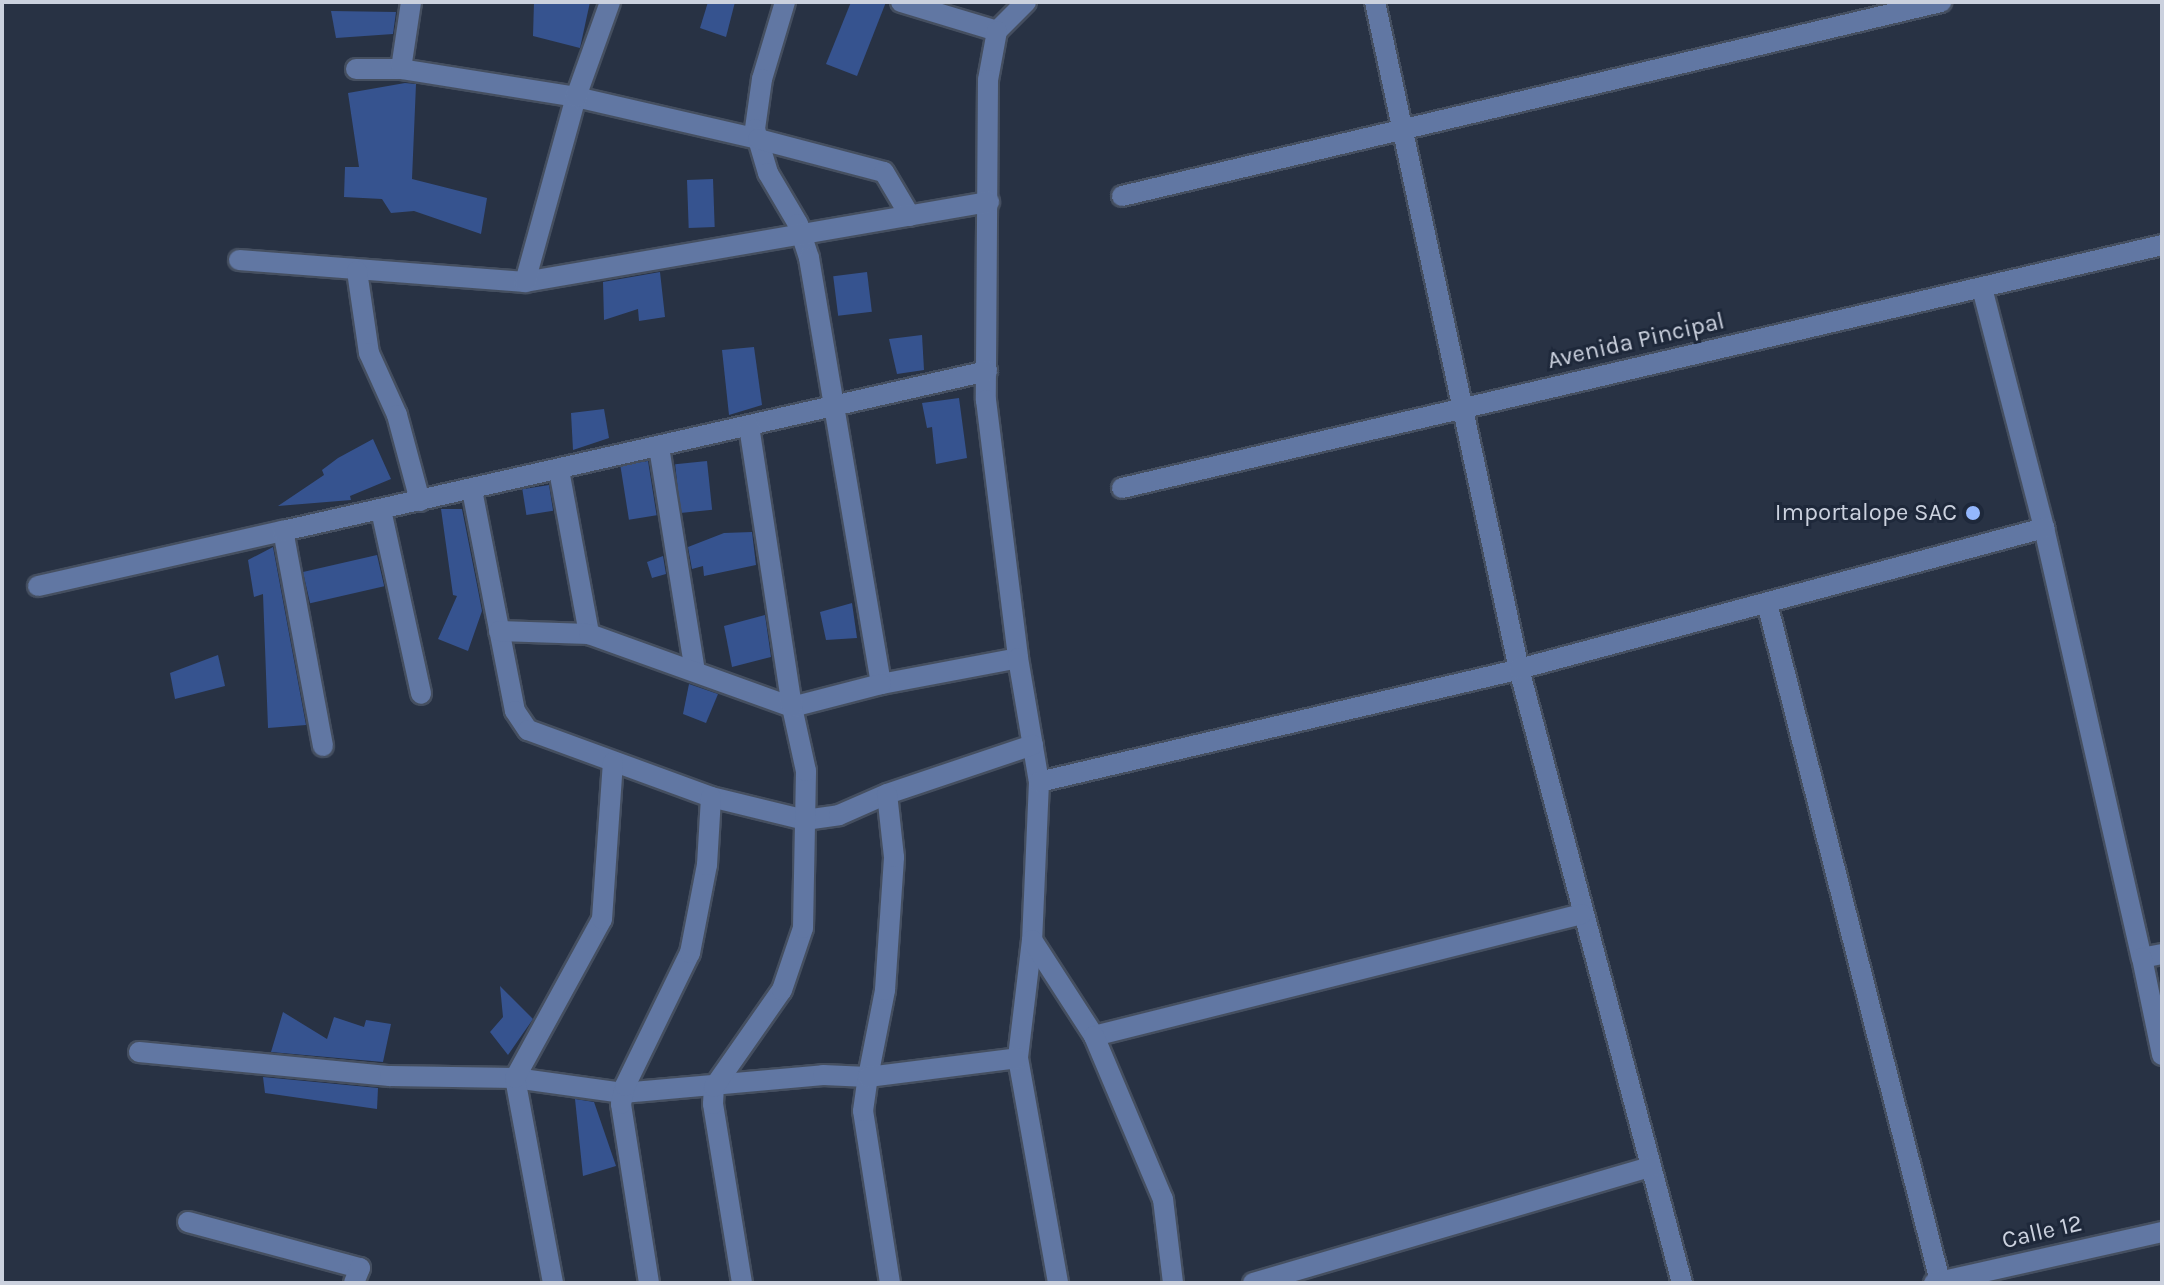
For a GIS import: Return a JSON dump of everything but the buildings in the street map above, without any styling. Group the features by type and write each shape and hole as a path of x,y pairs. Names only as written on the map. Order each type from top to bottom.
{"street":[{"path":"401,69 411,2"},
{"path":"525,282 576,97 610,2"},
{"path":"785,2 762,79 755,129 768,173 809,258 881,684"},
{"path":"901,2 997,31"},
{"path":"1026,2 997,31 988,80 986,400 1018,658 1039,782 1032,940 1018,1058 1058,1283"},
{"path":"1375,2 1465,407 1519,669 1682,1283"},
{"path":"1122,196 1941,2"},
{"path":"356,69 401,69 576,97 884,172 910,216"},
{"path":"239,260 525,282 989,202"},
{"name":"Avenida Pincipal","path":"1122,488 2162,245"},
{"path":"357,271 369,353 397,415 420,501"},
{"path":"1982,288 2152,956 2162,1055"},
{"path":"38,586 987,371"},
{"path":"742,1283 713,1104 714,1087 782,990 803,928 806,771 792,707 749,427"},
{"path":"659,447 695,671"},
{"path":"559,470 589,634"},
{"path":"472,490 515,711 528,730 711,797 805,820 839,815 887,794 1033,745"},
{"path":"381,510 421,694"},
{"path":"1039,782 1519,669 2044,528"},
{"path":"283,531 323,746"},
{"path":"1767,603 1937,1282"},
{"path":"499,631 589,634 792,707 881,684 1018,658"},
{"path":"553,1283 515,1078 602,919 613,762"},
{"path":"887,794 894,857 887,960 863,1111 890,1283"},
{"path":"649,1283 621,1104 623,1093 690,953 707,865 711,797"},
{"path":"1094,1036 1582,914"},
{"path":"1032,940 1094,1036 1163,1199 1173,1283"},
{"path":"139,1052 390,1076 515,1078 623,1093 823,1075 868,1077 1018,1058"},
{"path":"1253,1283 1650,1167"},
{"path":"188,1222 360,1268 354,1283"},
{"name":"Calle 12","path":"1937,1282 2162,1232"}],"place":[{"name":"Importalope SAC","path":"1973,513"}]}
